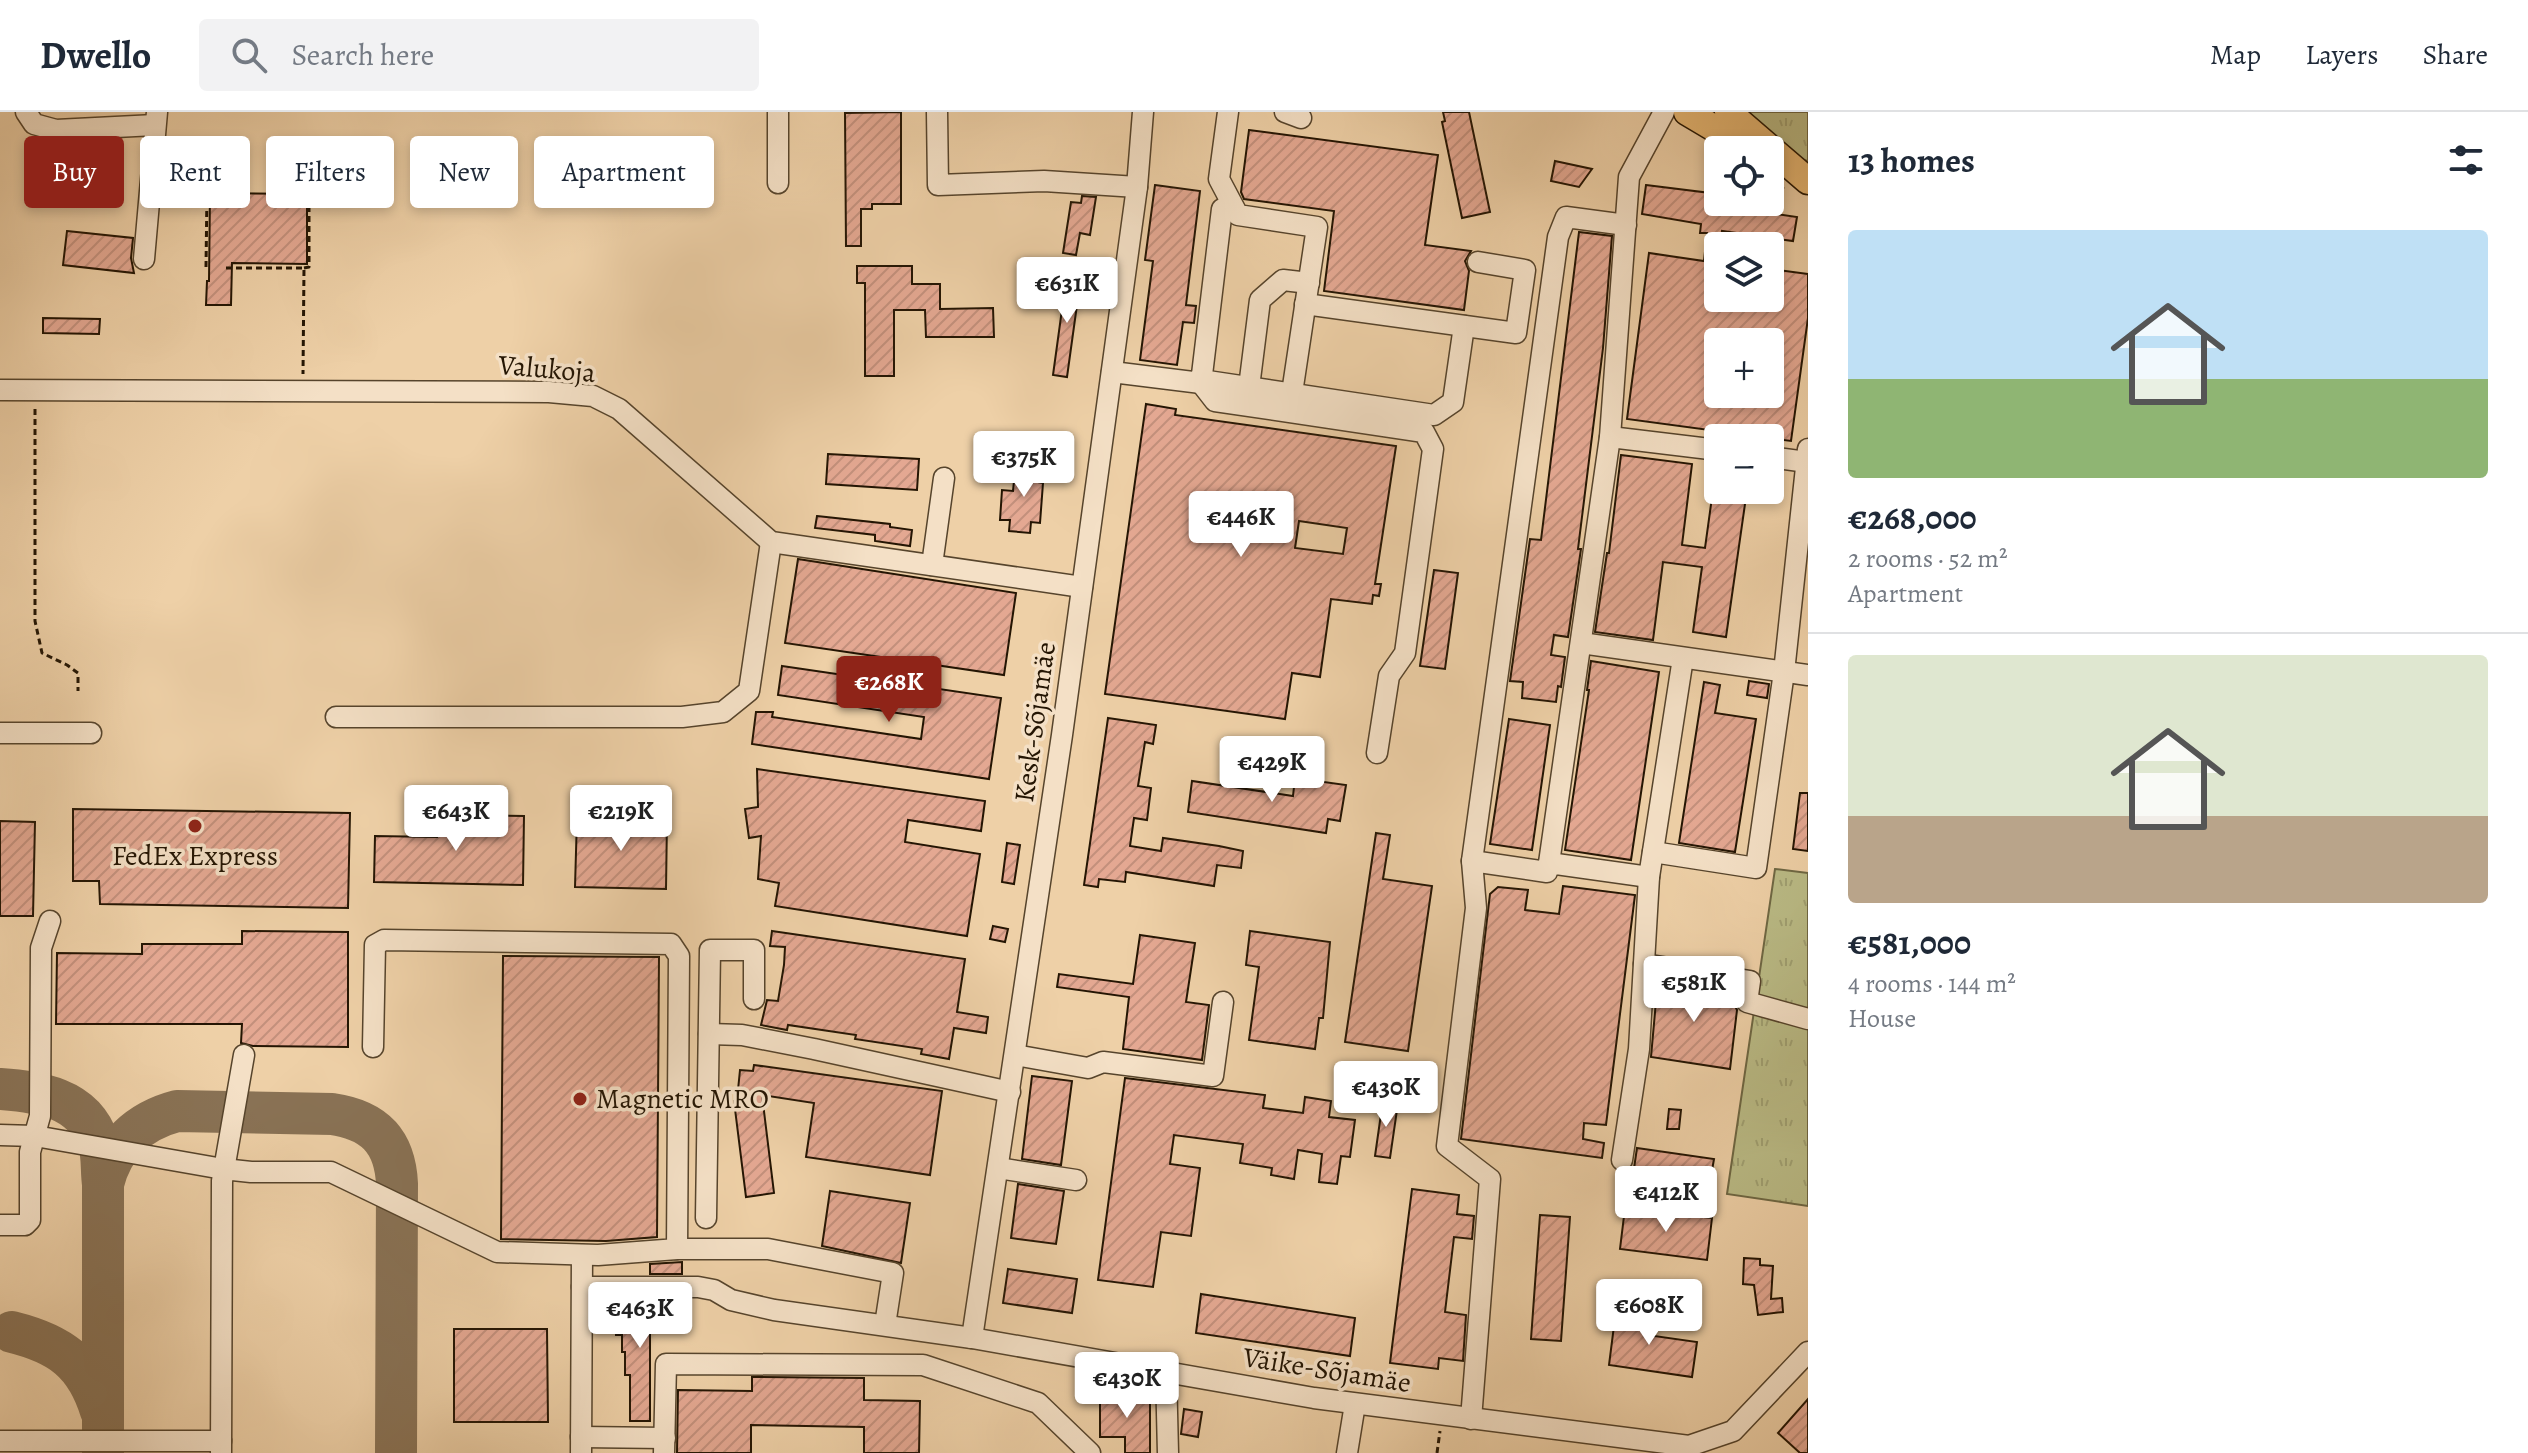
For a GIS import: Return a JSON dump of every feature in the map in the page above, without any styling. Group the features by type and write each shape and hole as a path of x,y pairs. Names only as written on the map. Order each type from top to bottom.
{"main road":[{"path":"1687,112 1742,130 1808,182"},
{"path":"1784,169 1808,182"}],"street":[{"path":"26,112 34,124 56,130 156,118 144,259"},
{"path":"778,112 778,183"},
{"path":"937,112 938,185 1044,181 1137,187"},
{"name":"Kesk-Sõjamäe","path":"972,1338 1112,372 1137,187 1143,112"},
{"path":"1228,112 1219,179 1238,215 1317,227 1292,393"},
{"path":"1472,861 1547,872 1610,437 1629,177 1664,112"},
{"path":"1719,112 1742,130"},
{"path":"1222,209 1201,381 1215,401 1424,432 1433,449 1405,653 1389,676 1377,753"},
{"path":"1471,1419 1490,1179 1447,1146 1476,908 1472,861 1558,237 1566,217 1626,225"},
{"path":"1305,304 1516,333 1525,270 1478,262"},
{"path":"1249,387 1260,300 1283,280 1309,283"},
{"path":"1112,372 1249,387 1434,415 1453,402 1464,326"},
{"name":"Valukoja","path":"0,390 549,392 593,396 619,409 771,542"},
{"path":"1610,437 1704,448"},
{"path":"1653,852 1756,868 1784,672 1808,449"},
{"path":"1784,459 1807,462"},
{"path":"932,565 944,478"},
{"path":"336,717 682,717 723,712 749,691 771,542 1082,587"},
{"path":"1581,643 1808,675"},
{"path":"1622,1160 1639,1049 1649,877 1683,658"},
{"path":"0,733 91,733"},
{"path":"1549,863 1649,877"},
{"path":"0,1225 25,1225 30,1220 30,1152 40,1116 41,948 50,921"},
{"path":"373,1047 375,945 384,940 671,944 679,956 677,1249"},
{"path":"706,1218 710,950 754,950 754,999"},
{"path":"1644,964 1750,981 1747,1002 1808,1019"},
{"path":"1015,1055 1088,1068 1103,1062 1213,1076 1223,1002"},
{"path":"709,1034 742,1035 1010,1092"},
{"path":"0,1441 221,1447 223,1169 244,1055"},
{"path":"0,1135 35,1136 223,1169 331,1172 497,1252 582,1255 677,1249 768,1249 893,1273 885,1325"},
{"path":"998,1168 1076,1180"},
{"path":"582,1255 581,1445 664,1446 666,1364 923,1365 1038,1403 1090,1453"},
{"name":"Väike-Sõjamäe","path":"582,1287 698,1287 714,1290 731,1300 774,1310 972,1338 1355,1404 1689,1446 1733,1431 1808,1352"},
{"path":"1166,1372 1168,1453"},
{"path":"1347,1453 1355,1404"}],"path":[{"path":"206,267 207,208"},
{"path":"226,268 309,267 309,208"},
{"path":"303,382 304,268"},
{"path":"35,401 37,638 42,653 78,673 78,691"},
{"path":"1437,1453 1444,1415"}],"green space":[{"path":"1738,112 1808,112 1808,161 1784,153 1784,136 1765,136"},
{"path":"1775,869 1808,873 1808,1206 1727,1194"}],"building":[{"path":"901,112 901,204 872,204 872,209 861,209 861,246 846,246 845,113"},
{"path":"1443,112 1469,112 1490,212 1462,218 1442,122 1445,121"},
{"path":"1249,130 1438,155 1425,245 1471,251 1465,261 1469,271 1464,310 1324,291 1334,211 1244,199 1241,192"},
{"path":"1555,161 1592,169 1579,187 1551,181"},
{"path":"1155,185 1200,191 1186,305 1196,306 1194,323 1183,322 1177,365 1140,360 1153,261 1145,260"},
{"path":"1646,185 1704,192 1704,216 1797,217 1793,241 1784,240 1784,232 1700,233 1701,224 1642,214"},
{"path":"250,193 266,194 266,208 307,208 307,264 232,263 231,305 206,305 210,208 250,208"},
{"path":"1082,196 1096,197 1090,235 1080,233 1076,255 1063,253 1071,202 1081,203"},
{"path":"67,231 133,238 131,258 134,273 63,265"},
{"path":"1579,232 1612,236 1603,348 1578,549 1581,549 1568,637 1554,635 1551,655 1565,657 1556,702 1522,698 1523,682 1510,681 1530,539 1541,540"},
{"path":"1649,253 1704,261 1704,312 1784,312 1784,271 1808,274 1808,318 1791,441 1784,440 1784,424 1704,424 1704,429 1627,419"},
{"path":"857,266 912,266 912,284 940,284 940,309 993,308 994,337 926,337 925,310 894,310 894,376 865,376 865,283 857,283"},
{"path":"1067,273 1081,276 1067,377 1053,375"},
{"path":"43,318 100,319 99,334 43,333"},
{"path":"1146,404 1176,409 1175,415 1396,446 1375,584 1381,584 1379,596 1373,595 1372,604 1331,599 1320,677 1292,673 1285,719 1105,694","holes":["1299,521 1347,528 1343,554 1295,548"]},
{"path":"828,454 919,459 917,490 826,484"},
{"path":"1024,455 1037,455 1037,482 1043,483 1040,523 1031,522 1030,533 1009,531 1010,520 1000,520 1002,490 1013,491 1014,481 1024,481"},
{"path":"1621,455 1692,464 1682,545 1705,548 1711,504 1745,504 1726,637 1693,632 1702,567 1663,562 1653,640 1595,632"},
{"path":"817,516 890,524 890,527 912,530 910,546 875,541 875,535 815,528"},
{"path":"798,559 1016,593 1004,675 785,643"},
{"path":"1434,570 1458,573 1445,669 1420,666"},
{"path":"1591,661 1659,672 1631,860 1565,850"},
{"path":"782,666 1001,698 989,779 752,744 756,712 773,712 772,717 921,739 924,717 778,695"},
{"path":"1749,681 1769,684 1767,698 1747,695"},
{"path":"1704,682 1720,685 1715,713 1756,719 1735,852 1679,843"},
{"path":"1108,718 1156,725 1153,744 1145,742 1138,786 1151,788 1147,820 1134,818 1130,846 1161,851 1163,838 1219,846 1243,851 1241,868 1217,865 1214,886 1126,872 1125,882 1099,879 1098,887 1084,885"},
{"path":"1509,719 1550,725 1532,850 1490,844"},
{"path":"757,769 985,801 981,831 908,820 905,842 980,854 967,936 775,906 779,883 758,879 761,836 749,838 745,809 758,807"},
{"path":"1295,778 1346,785 1340,821 1328,819 1326,833 1188,812 1192,781 1293,796"},
{"path":"1800,793 1808,793 1808,851 1793,849"},
{"path":"73,809 350,813 348,908 100,904 99,881 73,881"},
{"path":"437,814 524,816 523,885 374,882 375,836 437,837"},
{"path":"577,817 667,819 666,889 575,887"},
{"path":"0,821 35,822 33,916 0,916"},
{"path":"1376,833 1390,835 1383,879 1432,886 1408,1051 1345,1042"},
{"path":"1007,843 1020,845 1014,884 1002,882"},
{"path":"1563,886 1635,895 1606,1125 1584,1123 1583,1139 1604,1143 1602,1158 1461,1139 1490,894 1498,887 1528,890 1525,910 1559,914"},
{"path":"993,926 1008,929 1005,942 990,939"},
{"path":"242,931 348,932 348,1047 253,1046 241,1043 242,1024 56,1024 57,953 142,954 142,944 242,944"},
{"path":"772,931 965,959 957,1012 988,1017 986,1033 954,1028 949,1059 921,1054 922,1049 855,1039 856,1035 788,1025 787,1030 761,1025 767,1000 778,1001 784,965 785,947 770,946"},
{"path":"1250,931 1330,942 1323,1018 1319,1018 1315,1049 1249,1040 1259,967 1246,965"},
{"path":"1140,935 1195,943 1186,1002 1209,1005 1202,1060 1123,1049 1129,997 1057,987 1059,974 1133,984"},
{"name":"Magnetic MRO","path":"503,956 659,957 657,1237 606,1241 501,1239"},
{"path":"1658,979 1735,992 1737,1010 1730,1069 1651,1057"},
{"path":"754,1065 942,1091 930,1175 806,1157 814,1103 762,1095 774,1193 746,1197 734,1101 737,1100 740,1070 753,1071"},
{"path":"1032,1076 1072,1081 1061,1165 1022,1159"},
{"path":"1125,1078 1265,1095 1263,1108 1303,1113 1305,1097 1331,1101 1329,1117 1355,1120 1350,1157 1341,1156 1337,1184 1319,1182 1322,1154 1298,1150 1294,1179 1271,1175 1272,1168 1240,1163 1243,1144 1174,1135 1170,1164 1200,1168 1191,1236 1161,1232 1153,1287 1098,1280"},
{"path":"1383,1100 1398,1103 1390,1158 1375,1156"},
{"path":"1669,1109 1681,1110 1679,1129 1667,1129"},
{"path":"1637,1148 1714,1159 1708,1193 1632,1182"},
{"path":"1018,1184 1064,1191 1056,1244 1011,1238"},
{"path":"1412,1189 1459,1195 1457,1214 1474,1216 1472,1239 1454,1237 1445,1312 1466,1315 1463,1361 1439,1358 1438,1369 1390,1363"},
{"path":"830,1191 910,1203 901,1263 822,1246"},
{"path":"1625,1208 1712,1218 1707,1260 1620,1249"},
{"path":"1540,1215 1570,1217 1561,1341 1531,1339"},
{"path":"1744,1258 1760,1259 1760,1265 1773,1266 1771,1299 1782,1298 1783,1312 1758,1315 1754,1285 1743,1284"},
{"path":"682,1262 682,1274 650,1274 650,1264"},
{"path":"1008,1269 1077,1279 1072,1313 1003,1303"},
{"path":"1201,1294 1355,1318 1350,1356 1196,1333"},
{"path":"650,1300 681,1300 681,1314 650,1314 650,1421 630,1421 630,1375 625,1375 622,1335 616,1335 616,1304 650,1305"},
{"path":"1634,1309 1650,1311 1647,1335 1697,1342 1692,1377 1609,1365 1616,1310 1633,1312"},
{"path":"454,1329 547,1329 548,1422 454,1422"},
{"path":"752,1377 864,1378 864,1400 920,1401 919,1453 864,1453 864,1427 751,1425 751,1453 677,1453 678,1390 752,1391"},
{"path":"1100,1394 1150,1394 1150,1453 1125,1453 1125,1437 1100,1437"},
{"path":"1808,1399 1808,1453 1800,1453 1778,1433"},
{"path":"1184,1409 1202,1412 1198,1437 1181,1434"}],"taxiway":[{"path":"0,1089 44,1095 71,1106 82,1115 100,1146 103,1184"},
{"path":"103,1453 103,1184 113,1158 129,1137 151,1121 177,1111 332,1114 370,1127 386,1144 392,1155 397,1184 396,1453"},
{"path":"12,1332 44,1343 69,1358 88,1380 101,1411"}],"place":[{"name":"FedEx Express","path":"195,826"},
{"name":"Magnetic MRO","path":"580,1099"}]}
